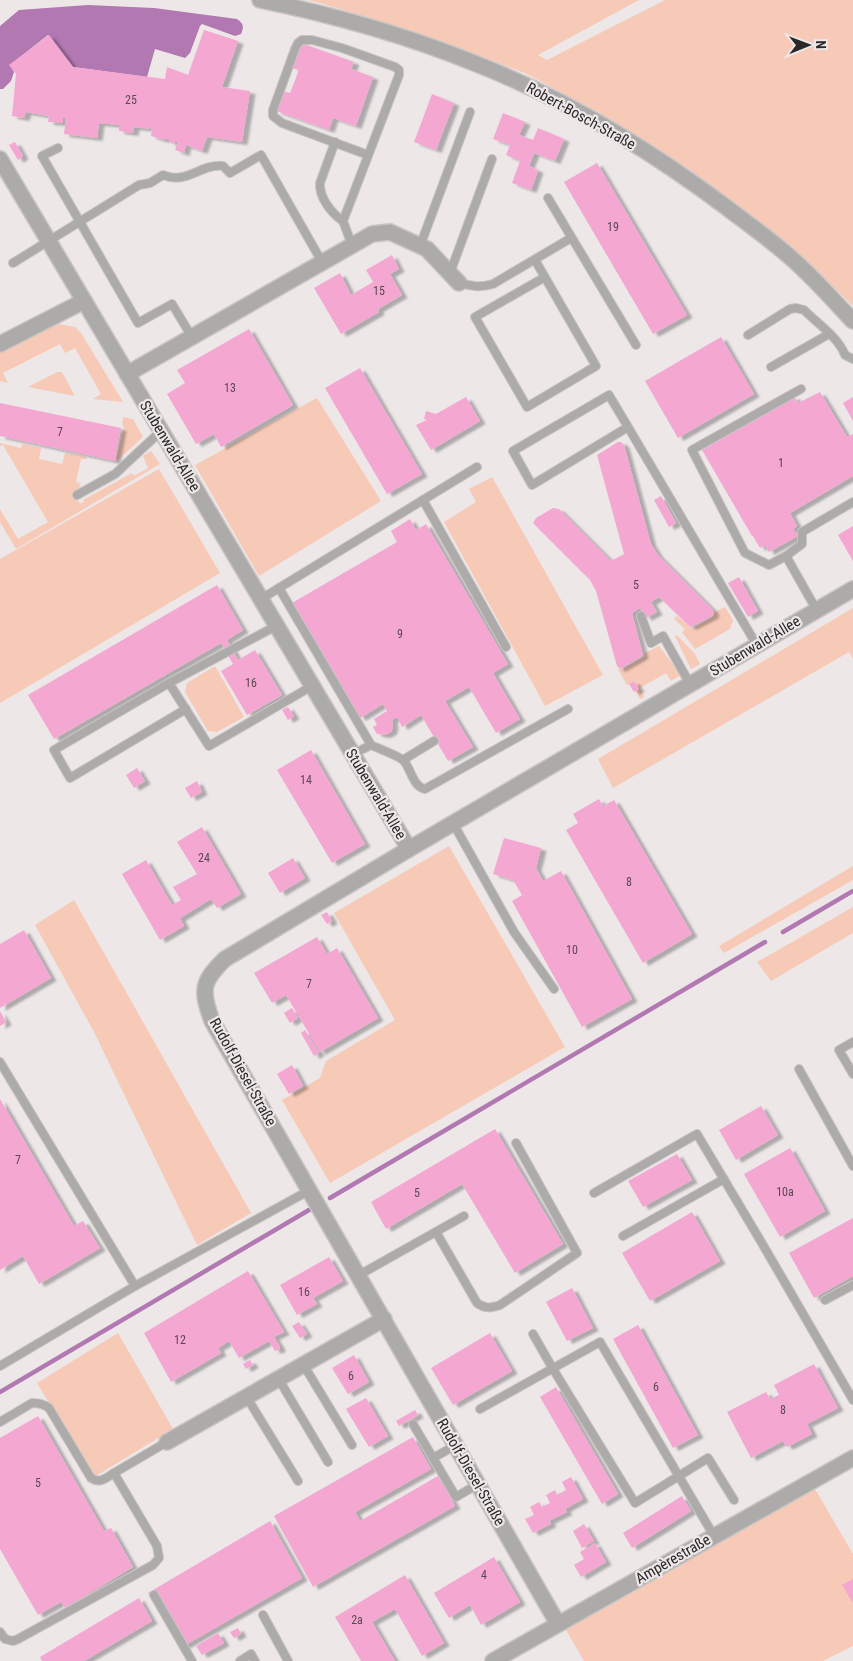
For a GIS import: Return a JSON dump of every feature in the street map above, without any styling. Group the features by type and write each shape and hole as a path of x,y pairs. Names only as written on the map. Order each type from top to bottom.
{"street":[{"name":"Robert-Bosch-Straße","path":"260,0 363,25 464,59 520,82 588,117 687,177 750,225 802,268 853,320"},
{"name":"Stubenwald-Allee","path":"0,159 409,849 853,588"},
{"path":"127,374 372,234 390,232 427,248 455,278"},
{"path":"0,344 84,301"},
{"name":"Rudolf-Diesel-Straße","path":"409,849 225,959 211,972 205,987 205,1003 212,1021 558,1624"},
{"path":"167,1442 384,1319"},
{"name":"Ampèrestraße","path":"493,1661 853,1458"}],"lane":[{"path":"343,221 399,75 399,70 342,48 306,39 298,43 273,110 273,116 282,123 368,155"},
{"path":"420,246 470,112"},
{"path":"335,142 320,183 320,189 321,194 335,216 343,221 352,245"},
{"path":"58,148 42,156 138,323 172,304 192,337"},
{"path":"13,263 140,185 150,183 163,175 174,178 187,177 204,168 215,165 223,166 230,173 261,155 322,262"},
{"path":"492,158 455,278 475,287 493,284 571,238"},
{"path":"548,198 636,345"},
{"path":"535,260 596,366 527,407 475,317 544,276"},
{"path":"748,335 790,309 796,308 804,310 842,348 845,355 853,359"},
{"path":"771,367 829,334"},
{"path":"801,389 692,450 745,553 770,565 802,544 802,532 853,502"},
{"path":"628,427 532,485 513,451 609,394 757,645"},
{"path":"77,495 115,474 161,431"},
{"path":"261,599 478,467"},
{"path":"423,500 506,647"},
{"path":"786,556 816,609"},
{"path":"279,588 371,745 403,760 418,785 422,788 568,709"},
{"path":"642,616 651,643 663,636 690,684"},
{"path":"186,709 70,778 54,750 169,683 276,626"},
{"path":"169,683 209,746 312,686"},
{"path":"403,760 434,741"},
{"path":"353,754 371,745"},
{"path":"454,823 514,932 554,988"},
{"path":"853,1042 839,1050 853,1074"},
{"path":"0,1062 135,1286"},
{"path":"799,1069 853,1166"},
{"path":"594,1193 697,1134 853,1400"},
{"path":"436,1232 477,1303 483,1307 490,1308 500,1305 577,1253 516,1143"},
{"path":"623,1236 724,1179"},
{"path":"0,1366 135,1286 310,1190"},
{"path":"358,1275 464,1216"},
{"path":"825,1300 853,1285"},
{"path":"534,1334 635,1503 708,1458 734,1500"},
{"path":"480,1409 600,1342 714,1536"},
{"path":"302,1364 352,1445"},
{"path":"278,1378 328,1462"},
{"path":"246,1396 298,1481"},
{"path":"0,1422 32,1404 45,1405 49,1408 91,1478 95,1481 101,1481 167,1442"},
{"path":"413,1424 456,1497 478,1484"},
{"path":"433,1458 456,1445"},
{"path":"0,1632 5,1639 18,1639 153,1565 158,1558 157,1546 114,1473"},
{"path":"154,1595 192,1661"},
{"path":"263,1615 288,1661"},
{"path":"240,1661 251,1654 254,1661"}],"shaded area":[{"path":"307,0 639,0 538,55 547,60 665,0 853,0 853,306 821,275 692,171 596,111 525,73 402,28"},
{"path":"88,5 154,8 237,19 242,24 243,29 241,34 235,36 202,24 190,53 185,58 155,49 147,77 73,67 48,35 10,65 14,72 11,81 3,89 0,89 0,26 19,10"},
{"path":"58,324 75,327 81,333 123,402 93,399 101,394 75,348 65,353 60,344 3,373 8,383 0,381 0,353"},
{"path":"57,372 62,372 75,396 28,387"},
{"path":"317,398 381,501 259,576 195,465"},
{"path":"123,417 133,419 143,437 118,460 116,459 124,427 122,425"},
{"path":"0,443 21,448 23,444 41,448 39,459 62,464 65,453 87,457 86,459 81,459 76,482 81,484 73,493 80,504 84,502 83,500 132,473 134,476 148,468 143,456 151,451 160,464 16,549 0,522 0,509 18,539 48,522 3,445 0,446"},
{"path":"159,469 220,573 0,703 0,559"},
{"path":"492,477 603,675 545,706 444,522 476,502 469,489"},
{"path":"725,607 733,620 730,629 695,649 682,632 685,629 674,619 677,616 691,628 694,628 713,617 715,612"},
{"path":"853,608 853,659 849,652 613,788 598,759"},
{"path":"677,635 695,654 700,664 691,669 675,636"},
{"path":"659,646 681,675 671,681 666,673 640,688 644,697 640,699 634,681 627,685 618,669 623,669 644,657 645,653"},
{"path":"215,666 244,717 217,732 208,731 185,692 187,683"},
{"path":"449,846 565,1047 330,1183 282,1100 320,1078 326,1061 395,1020 334,913"},
{"path":"853,866 853,880 724,953 719,946"},
{"path":"74,900 251,1213 197,1245 94,1032 35,925"},
{"path":"853,907 853,933 771,981 757,962"},
{"path":"118,1333 173,1429 94,1477 37,1383"},
{"path":"815,1489 853,1554 853,1646 823,1661 584,1661 566,1630"}],"building":[{"path":"204,30 238,41 222,87 250,91 242,142 207,137 202,151 186,145 184,153 175,150 178,142 174,144 165,138 164,140 151,136 152,129 134,127 133,133 119,131 119,125 99,123 97,138 64,134 66,118 63,118 63,123 48,122 49,116 26,112 24,118 12,116 16,74 9,65 49,35 73,67 165,79 167,67 188,75"},
{"path":"301,43 354,62 351,69 373,77 356,126 333,118 329,130 276,111 283,91 290,93 299,70 292,68"},
{"path":"432,94 454,103 436,150 414,142"},
{"path":"503,113 525,122 519,135 533,140 538,128 564,139 555,161 534,153 529,166 538,170 531,190 512,183 520,161 506,155 510,145 493,139"},
{"path":"15,142 23,156 18,160 9,145"},
{"path":"597,163 687,315 653,334 564,182"},
{"path":"392,255 399,269 390,274 402,295 378,309 379,312 341,334 314,288 340,273 351,295 373,282 366,270"},
{"path":"249,329 293,405 221,447 214,434 196,444 167,394 185,383 177,370"},
{"path":"721,337 754,394 678,438 645,381"},
{"path":"360,368 422,474 387,494 325,388"},
{"path":"820,392 847,437 853,434 853,476 790,513 797,526 793,529 798,536 769,552 765,545 760,548 752,536 702,450 794,396 798,403"},
{"path":"466,397 480,421 431,450 416,425 427,420 424,419 426,411 436,414"},
{"path":"853,397 853,421 843,403"},
{"path":"0,403 121,428 115,461 0,436"},
{"path":"618,442 624,445 651,544 658,555 712,609 714,614 691,627 659,597 651,602 657,612 646,618 640,608 632,613 643,655 620,669 617,666 596,591 590,580 533,523 536,518 553,508 559,509 611,561 624,554 597,455"},
{"path":"661,496 676,523 669,527 654,500"},
{"path":"410,519 416,530 426,524 508,664 493,673 520,719 496,733 469,687 445,701 473,747 448,761 421,715 402,727 397,717 392,720 393,727 391,732 385,735 377,734 373,727 377,725 374,719 387,711 383,704 360,718 292,603 397,542 391,531"},
{"path":"853,526 853,561 838,535"},
{"path":"739,577 758,611 748,617 728,583"},
{"path":"217,585 243,630 227,640 238,660 255,650 282,695 247,715 221,671 233,664 221,643 54,739 28,695"},
{"path":"634,681 639,689 634,692 629,684"},
{"path":"288,707 294,716 288,720 282,710"},
{"path":"311,750 365,844 332,863 277,770"},
{"path":"137,768 145,781 134,788 126,775"},
{"path":"197,781 202,792 191,798 185,788"},
{"path":"599,799 603,806 614,800 692,934 643,963 566,830 578,823 573,814"},
{"path":"202,827 241,894 217,908 211,899 180,918 184,926 160,940 122,874 146,860 172,905 181,900 173,887 197,874 177,842"},
{"path":"504,838 541,848 536,868 543,881 561,871 632,999 582,1027 512,901 522,895 513,880 493,874"},
{"path":"293,858 305,878 280,893 268,873"},
{"path":"327,912 332,921 327,924 321,915"},
{"path":"24,930 51,978 0,1008 0,944"},
{"path":"317,937 327,954 337,948 378,1018 320,1052 286,995 272,1003 254,973"},
{"path":"292,1008 298,1018 290,1023 284,1013"},
{"path":"0,1011 6,1022 0,1026"},
{"path":"305,1030 319,1053 314,1056 301,1033"},
{"path":"292,1065 303,1086 289,1094 277,1074"},
{"path":"0,1099 74,1226 83,1221 100,1248 39,1284 23,1256 0,1270"},
{"path":"761,1106 778,1135 736,1160 719,1130"},
{"path":"495,1129 563,1244 515,1273 462,1184 386,1229 371,1202"},
{"path":"790,1148 825,1211 780,1237 744,1174"},
{"path":"677,1154 692,1180 643,1207 628,1181"},
{"path":"692,1212 720,1261 650,1301 622,1253"},
{"path":"853,1218 853,1276 814,1298 789,1253"},
{"path":"329,1257 343,1281 313,1298 317,1304 297,1315 280,1285"},
{"path":"248,1271 284,1332 274,1337 280,1349 275,1351 269,1341 239,1358 229,1341 218,1348 221,1353 171,1382 144,1333"},
{"path":"572,1288 593,1328 567,1341 546,1302"},
{"path":"299,1322 307,1334 300,1338 292,1326"},
{"path":"638,1325 698,1435 673,1448 613,1339"},
{"path":"490,1333 512,1371 453,1405 431,1368"},
{"path":"354,1355 369,1382 348,1394 332,1368"},
{"path":"250,1360 253,1365 246,1369 243,1364"},
{"path":"814,1364 838,1408 807,1424 812,1434 787,1447 783,1441 751,1458 727,1412 766,1392 770,1399 779,1395 774,1385"},
{"path":"556,1387 618,1494 602,1504 540,1397"},
{"path":"366,1398 388,1436 369,1447 346,1409"},
{"path":"415,1410 418,1415 399,1426 396,1421"},
{"path":"38,1416 104,1531 111,1528 133,1567 65,1608 61,1602 38,1615 0,1549 0,1438"},
{"path":"413,1437 431,1469 355,1512 360,1521 438,1476 455,1506 313,1587 274,1516"},
{"path":"571,1477 583,1499 565,1509 567,1512 549,1521 551,1524 533,1533 525,1519 534,1515 530,1507 539,1502 542,1507 550,1503 546,1495 555,1490 557,1495 566,1490 562,1482"},
{"path":"682,1496 691,1511 632,1548 623,1533"},
{"path":"270,1521 302,1578 180,1648 148,1593"},
{"path":"584,1524 594,1541 582,1548 573,1531"},
{"path":"595,1543 606,1562 581,1577 574,1565 584,1559 580,1552"},
{"path":"494,1557 520,1602 481,1625 470,1605 449,1618 434,1593"},
{"path":"405,1575 444,1643 422,1656 395,1609 372,1622 395,1661 361,1661 335,1617"},
{"path":"853,1579 853,1603 842,1585"},
{"path":"139,1598 152,1621 84,1661 42,1661 40,1657"},
{"path":"238,1628 241,1634 234,1638 230,1632"},
{"path":"218,1633 224,1643 202,1655 196,1646"}],"waterway":[{"path":"783,932 853,891"},
{"path":"330,1198 765,942"},
{"path":"0,1392 309,1210"}]}
